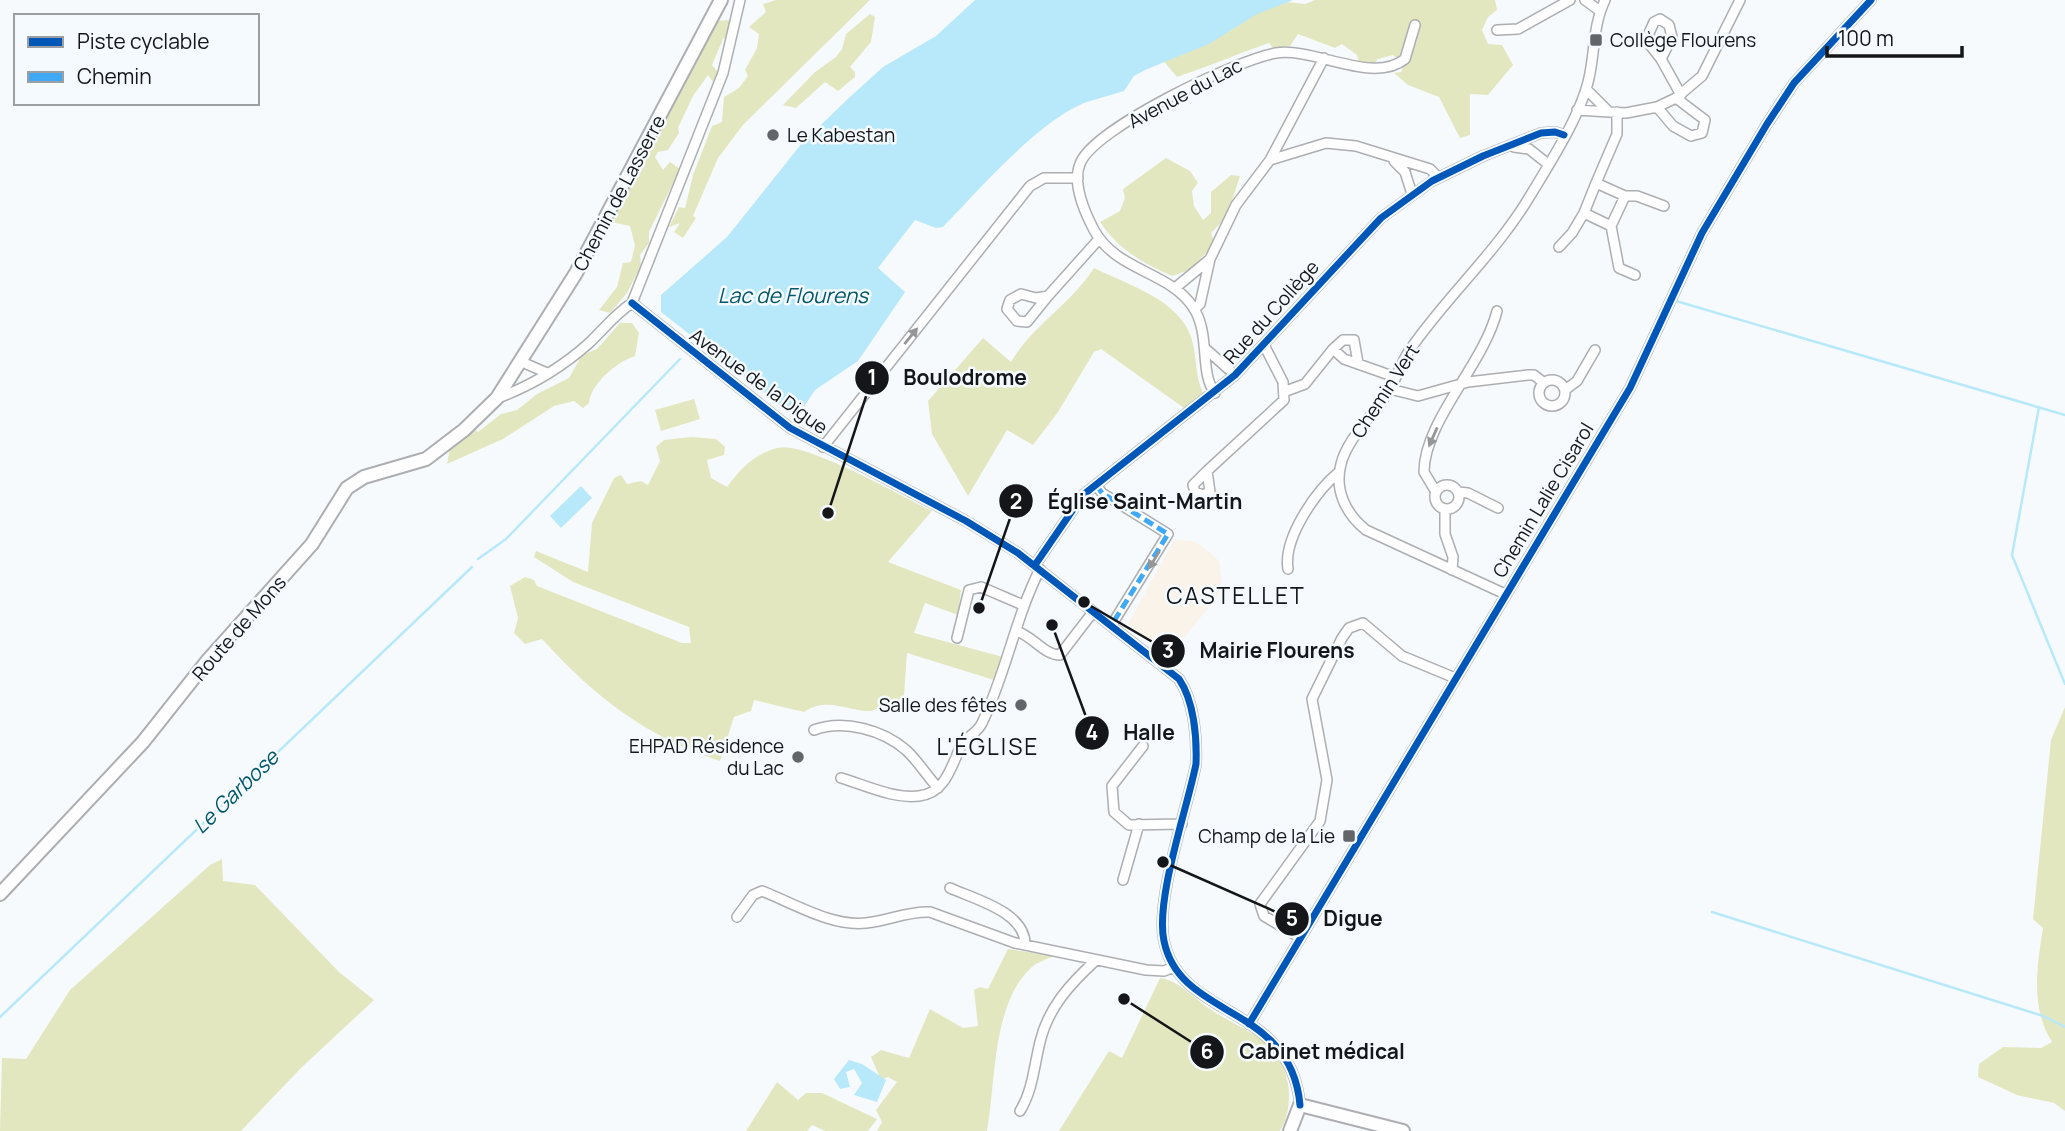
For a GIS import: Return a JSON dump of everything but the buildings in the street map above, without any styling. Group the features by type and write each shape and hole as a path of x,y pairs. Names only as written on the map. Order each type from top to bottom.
{"street":[{"name":"Chemin de Lasserre","path":"509,381 589,249 721,0"},
{"path":"635,306 723,73 740,0"},
{"path":"1497,30 1518,29 1570,0"},
{"path":"1585,0 1600,11"},
{"path":"1564,135 1586,89 1600,11 1605,0"},
{"path":"1577,110 1612,111 1657,107 1678,96 1707,68 1740,0"},
{"name":"Chemin Lalie Cisarol","path":"1249,1024 1636,377 1702,233 1767,124 1794,83 1871,0"},
{"name":"Avenue du Lac","path":"1078,177 1084,156 1114,131 1212,74 1247,60 1293,51 1359,66 1386,68 1398,65 1405,59 1415,24"},
{"path":"1194,309 1200,304 1210,259 1236,205 1270,160 1324,58"},
{"path":"1657,107 1673,126 1691,136 1702,133 1705,120 1678,96 1661,59"},
{"path":"1559,247 1572,233 1584,213 1617,134 1612,111 1586,89"},
{"name":"Rue du Collège","path":"938,788 950,772 961,745 980,728 1038,567 1076,504 1096,485 1235,375 1381,218 1412,194 1438,177 1541,133 1555,132 1564,135"},
{"name":"Chemin Vert","path":"1288,569 1291,542 1321,487 1339,472 1349,445 1391,389 1406,355 1511,225 1564,135"},
{"path":"1270,160 1326,143 1356,146 1393,160 1430,169 1438,177"},
{"path":"1512,147 1529,149 1548,164"},
{"path":"1393,160 1405,173 1412,194"},
{"path":"823,447 1030,186 1044,178 1078,177 1086,211 1099,239 1130,265 1175,288 1194,309 1207,350 1208,380 1215,393"},
{"path":"1596,183 1625,196 1637,196 1664,206"},
{"path":"1625,196 1611,226 1619,268 1635,275"},
{"path":"1584,213 1611,226"},
{"path":"1048,296 1036,298 1021,294 1010,300 1007,309 1017,321 1027,322 1099,239"},
{"path":"1175,288 1210,259"},
{"name":"Route de Mons","path":"497,398 547,373 576,354 617,313 635,306"},
{"name":"Avenue de la Digue","path":"635,306 790,428 957,516 1038,567 1179,679 1184,687 1196,753 1182,824"},
{"path":"1452,570 1453,557 1445,534 1444,509 1436,502 1436,492 1424,471 1424,463 1432,436 1485,345 1497,311"},
{"path":"1207,471 1280,405 1286,391 1305,384 1343,340 1354,340 1358,363"},
{"path":"1264,345 1286,391"},
{"path":"1333,349 1344,359 1395,377"},
{"path":"1207,350 1235,375"},
{"path":"1544,383 1539,392 1546,405 1560,404 1565,390 1577,381 1595,350"},
{"path":"522,362 547,373"},
{"path":"1391,389 1418,396 1462,384 1534,375 1544,383 1556,381 1565,390"},
{"name":"Route de Mons","path":"0,894 144,742 208,660 312,544 347,488 364,477 426,459 464,430 497,398 509,381"},
{"path":"1339,472 1343,500 1357,523 1374,535 1505,594"},
{"path":"1096,485 1102,493 1168,534 1111,626"},
{"path":"1436,492 1439,487 1450,485 1458,492 1468,493 1498,508"},
{"path":"1444,509 1455,507 1458,492"},
{"path":"957,638 969,590 981,587 1023,605"},
{"path":"1016,631 1031,638 1052,654 1063,654 1093,611"},
{"path":"1054,651 1064,649 1082,622"},
{"path":"1299,937 1264,916 1260,904 1320,821 1327,779 1312,699 1342,638 1349,628 1363,624 1402,656 1455,678"},
{"path":"814,730 845,726 881,735 907,751 938,788 920,796 900,796 841,778"},
{"path":"1143,746 1111,790 1111,803 1118,817 1129,825 1182,824 1162,915 1163,941 1174,967 1194,988 1270,1036 1285,1057 1298,1087 1300,1105 1290,1131"},
{"path":"1123,880 1139,824"},
{"path":"950,888 1003,912 1023,932 1025,945"},
{"path":"737,917 753,895 762,891 825,916 854,923 888,919 915,911 930,912 1025,945 1095,961 1154,971 1174,967"},
{"path":"1020,1111 1030,1089 1040,1041 1051,1012 1071,985 1095,961"},
{"path":"1300,1105 1403,1131"}],"shaded area":[{"path":"1174,540 1194,541 1212,554 1219,561 1222,582 1218,596 1170,655 1128,624"}],"green space":[{"path":"776,0 870,0 743,125 718,158 693,216 696,218 683,238 674,232 680,223 669,227 679,207 685,208 693,175 712,126 722,122 724,97 739,88 748,76 745,70 757,48 759,34 749,27 766,12 763,4"},
{"path":"1315,0 1495,0 1497,10 1488,17 1482,30 1488,44 1502,45 1513,65 1488,95 1470,94 1470,135 1460,138 1439,97 1408,85 1394,73 1401,72 1404,65 1393,55 1378,59 1370,69 1361,68 1357,55 1342,44 1335,48 1298,34 1290,46 1273,48 1269,43 1177,77 1160,57 1277,1 1305,4"},
{"path":"870,14 875,17 871,42 850,67 855,72 855,77 838,91 825,82 796,108 783,105 815,72 836,57 842,49 846,34"},
{"path":"730,20 733,26 730,35 723,39 712,65 718,72 713,82 708,75 693,96 678,128 679,133 668,150 658,152 655,157 663,170 670,162 680,169 649,232 649,243 640,255 641,266 627,293 610,313 599,310 617,287 623,263 631,262 635,245 630,226 611,222 620,206 621,191 716,21"},
{"path":"1166,158 1190,171 1198,183 1192,191 1194,206 1203,220 1211,213 1211,192 1231,175 1240,176 1227,217 1211,233 1215,244 1189,270 1172,276 1132,254 1107,232 1100,222 1120,211 1125,198 1123,189"},
{"path":"1094,268 1152,295 1177,314 1192,340 1203,393 1184,408 1101,349 1094,352 1058,412 1033,445 1007,430 968,496 932,434 928,401 983,338 1011,362 1030,337 1074,293"},
{"path":"620,323 632,323 639,333 635,356 606,374 594,388 589,403 583,408 574,401 554,406 503,439 447,464 450,448 475,429 478,432 501,414 517,410 537,394 569,378 582,355 597,349"},
{"path":"694,399 700,419 661,431 655,410"},
{"path":"691,437 716,439 725,447 724,455 707,460 711,478 727,487 754,458 777,448 790,448 830,461 932,511 888,562 961,590 958,615 925,603 914,633 1003,657 994,680 907,653 903,710 887,704 871,711 822,705 804,712 754,700 751,711 734,717 720,761 668,740 623,713 582,679 542,639 525,644 514,633 518,618 510,586 525,577 534,580 537,586 682,643 691,643 689,627 573,582 534,557 536,551 588,572 592,523 614,478 621,475 627,484 641,481 648,485 660,461 656,447 664,440"},
{"path":"2065,707 2065,1111 2054,1103 2017,1095 1978,1077 1979,1064 2003,1047 2041,1048 2052,1042 2040,1015 2038,1001 2037,972 2043,928 2033,919 2051,740"},
{"path":"222,859 223,881 255,885 339,972 374,1000 301,1068 241,1131 0,1131 2,1058 26,1059 70,990 210,865"},
{"path":"1008,949 1054,956 1030,969 1018,984 1009,1003 998,1045 987,1131 877,1131 882,1122 876,1110 897,1082 888,1077 881,1080 871,1057 881,1050 909,1058 930,1009 963,1028 978,1026 974,990 980,987 988,989"},
{"path":"1160,978 1180,986 1210,1009 1261,1039 1279,1058 1288,1082 1289,1095 1285,1120 1280,1131 1059,1131 1109,1051 1122,1058"},
{"path":"777,1082 798,1100 806,1093 822,1093 877,1119 868,1131 825,1131 812,1125 807,1131 746,1131"}],"water":[{"name":"Lac de Flourens","path":"975,0 1293,0 1257,14 1209,44 1145,70 1134,76 1124,91 1087,102 1069,111 1030,139 943,227 936,228 915,220 878,268 905,292 858,361 815,390 805,405 789,412 661,312 661,295 727,237 802,143 851,96 883,67 936,36"},
{"path":"581,486 592,498 561,528 550,516"},
{"path":"849,1060 862,1064 886,1080 877,1102 854,1095 862,1083 854,1069 846,1072 850,1087 840,1089 834,1079"}],"waterway":[{"path":"1676,301 2065,415"},
{"name":"Le Garbose","path":"478,559 506,539 680,359"},
{"path":"2039,407 2012,555 2065,684"},
{"name":"Le Garbose","path":"0,1017 472,567"},
{"path":"1712,912 2043,1016 2065,1027"}],"marked path":[{"path":"1096,485 1102,493 1168,534 1111,626"}],"cycle path":[{"path":"1249,1024 1630,388 1702,233 1767,124 1794,83 1871,0"},
{"path":"1035,565 1083,495 1235,375 1381,218 1432,181 1483,156 1541,133 1555,132 1564,135"},
{"path":"632,303 790,428 966,521 1018,553 1179,679 1194,720 1196,764 1168,879 1162,923 1164,941 1174,967 1191,986 1257,1029 1277,1047 1292,1072 1300,1105"}],"place":[{"name":"Collège Flourens","path":"1596,40"},
{"name":"Le Kabestan","path":"773,135"},
{"name":"Boulodrome","path":"828,513"},
{"name":"Mairie Flourens","path":"1084,602"},
{"name":"Église Saint-Martin","path":"979,608"},
{"name":"Halle","path":"1052,625"},
{"name":"Salle des fêtes","path":"1021,705"},
{"name":"EHPAD Résidence du Lac","path":"798,757"},
{"name":"Champ de la Lie","path":"1349,836"},
{"name":"Digue","path":"1163,862"},
{"name":"Cabinet médical","path":"1124,999"}],"district":[{"name":"CASTELLET","path":"1236,596"},
{"name":"L'ÉGLISE","path":"988,747"}]}
